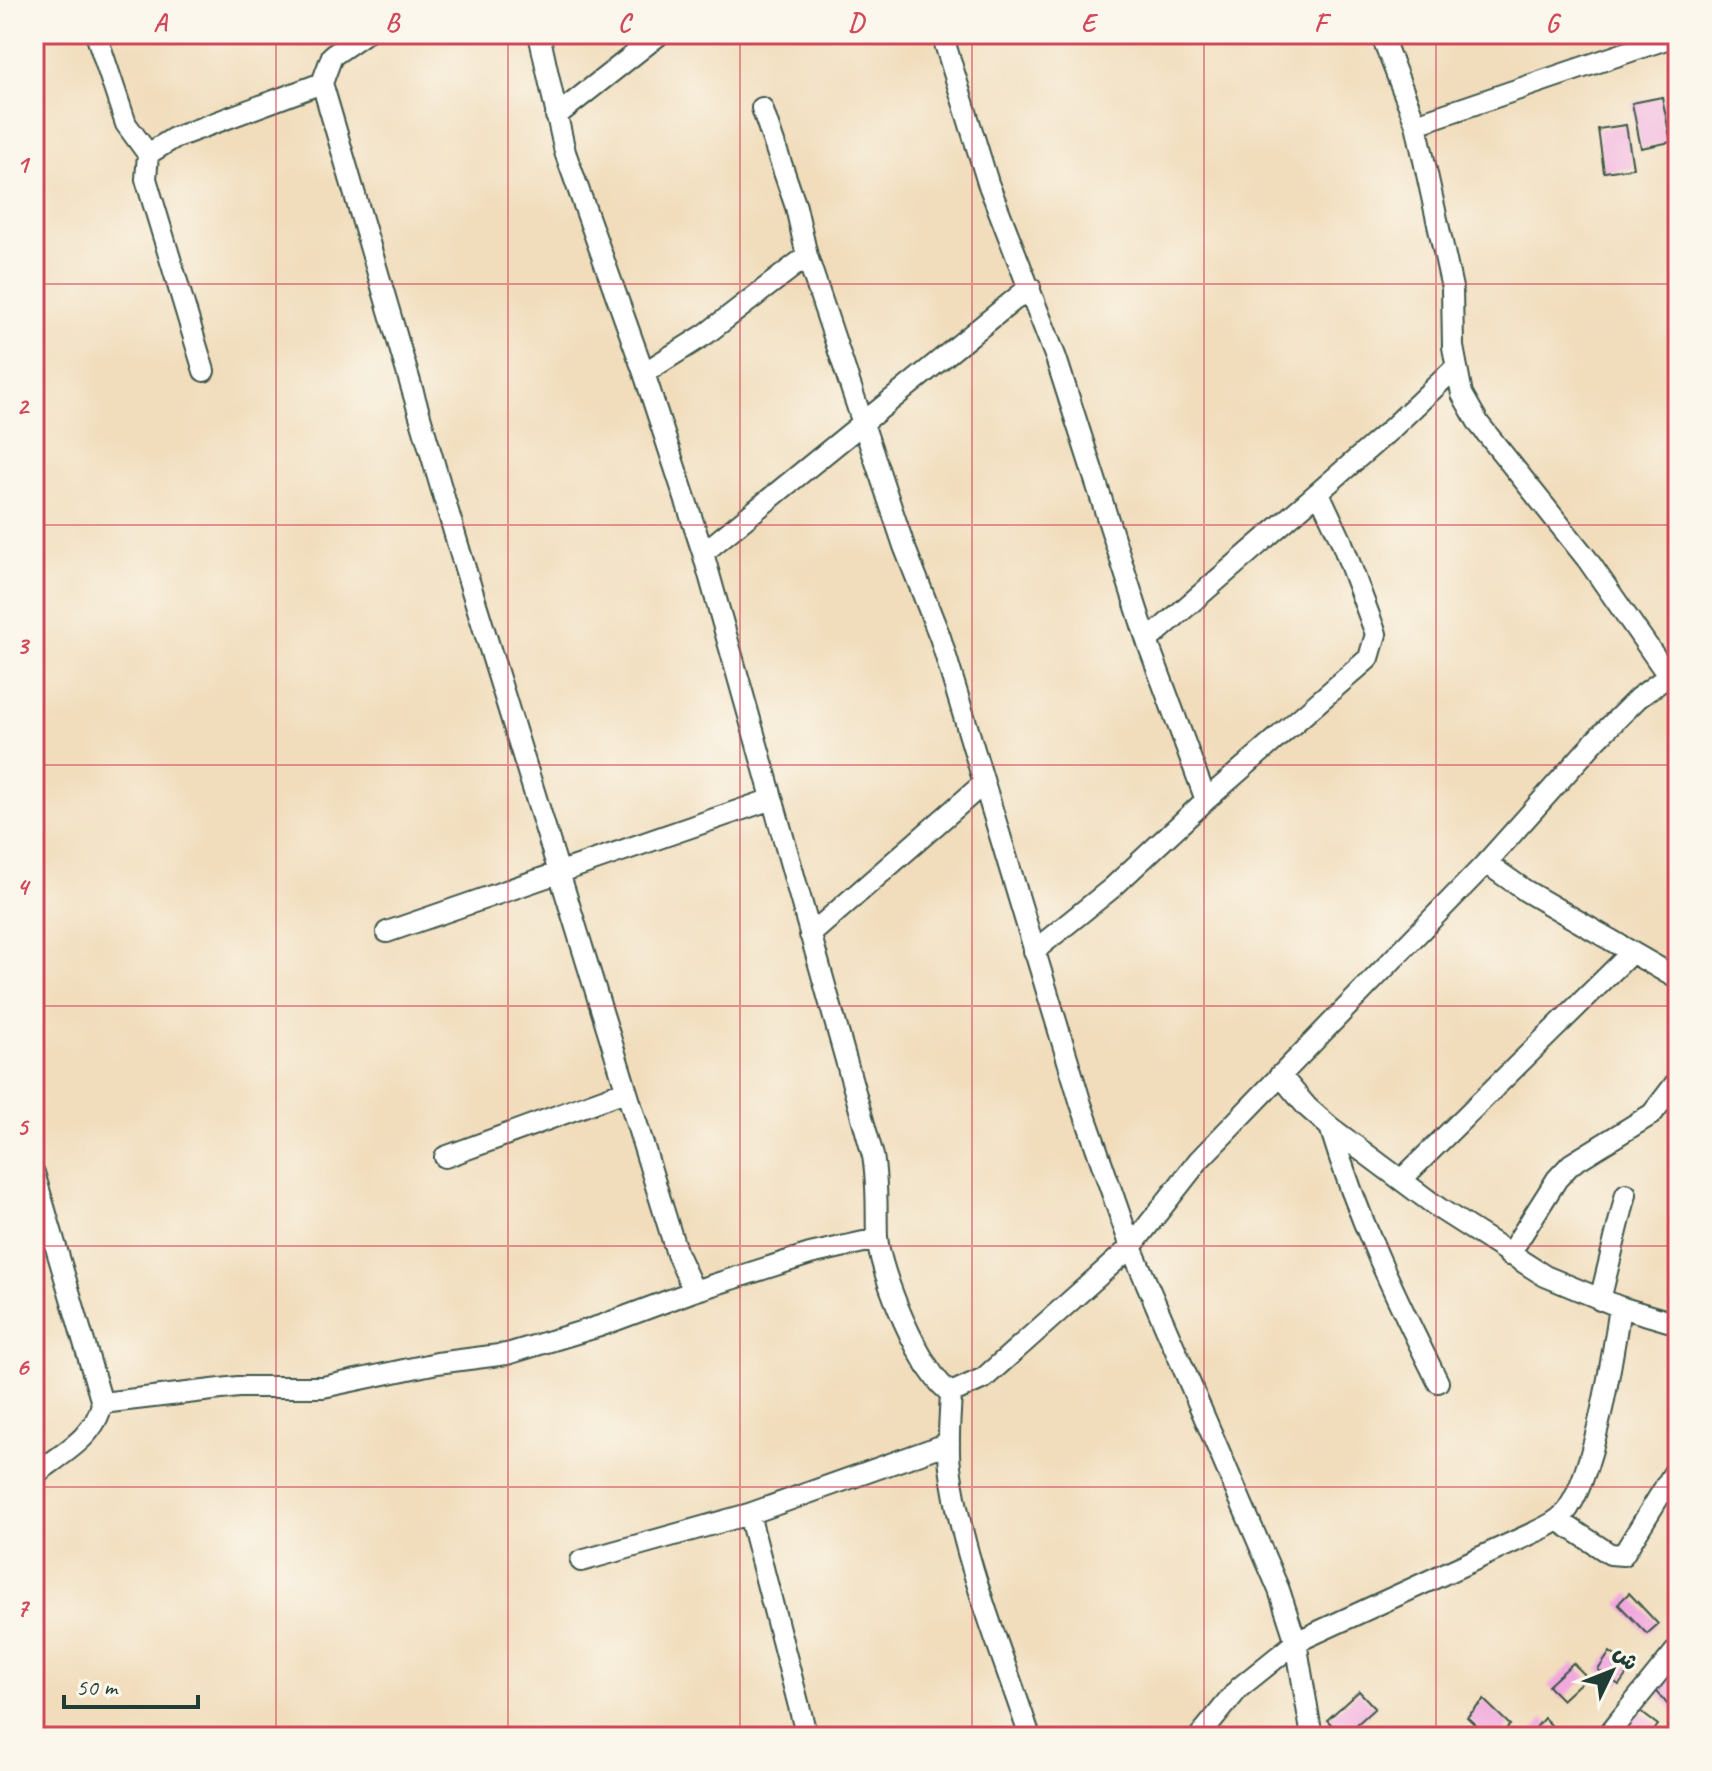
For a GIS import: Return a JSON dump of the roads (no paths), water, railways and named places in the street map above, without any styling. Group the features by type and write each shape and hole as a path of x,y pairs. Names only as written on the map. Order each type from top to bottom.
{"street":[{"path":"96,34 126,124 148,154 146,179 204,371"},
{"path":"364,34 332,56 322,83 460,552 560,870 665,1224 694,1291"},
{"path":"539,34 556,116 586,218 644,373 703,553 873,1156 878,1198 877,1239 885,1270 923,1359 936,1379 951,1393 950,1466 971,1555 1030,1737"},
{"path":"556,116 660,34"},
{"path":"942,34 988,183 1030,287 1091,463 1147,641 1206,800"},
{"path":"951,1393 984,1378 1131,1247 1199,1160 1486,863 1596,740 1672,672 1479,424 1457,383 1452,288 1416,124 1381,34"},
{"path":"1416,124 1678,35"},
{"path":"148,154 174,138 322,83"},
{"path":"762,108 796,207 807,256 904,546 940,637 1081,1104 1167,1338 1256,1530 1296,1642 1312,1737"},
{"path":"644,373 706,334 807,256"},
{"path":"703,553 1030,287"},
{"path":"1147,641 1319,493 1455,368"},
{"path":"1034,951 1112,888 1373,652 1376,634 1341,540 1319,493"},
{"path":"810,935 984,783"},
{"path":"387,932 772,799"},
{"path":"1486,863 1678,979"},
{"path":"1401,1180 1631,953"},
{"path":"1280,1075 1307,1107 1330,1127 1509,1255 1545,1276 1600,1300 1678,1324"},
{"path":"1509,1255 1557,1179 1571,1164 1652,1114 1678,1080"},
{"path":"445,1157 625,1091"},
{"path":"1330,1127 1364,1228 1438,1382"},
{"path":"34,1173 102,1403 95,1425 83,1438 34,1475"},
{"path":"1600,1300 1626,1194"},
{"path":"102,1403 238,1387 315,1388 424,1365 507,1354 600,1326 694,1291 810,1254 877,1239"},
{"path":"1199,1737 1239,1688 1296,1642 1558,1520 1572,1501 1590,1451 1612,1359 1620,1307"},
{"path":"581,1561 749,1514 949,1443"},
{"path":"1558,1520 1610,1554 1623,1555 1678,1466"},
{"path":"749,1514 807,1737"},
{"path":"1606,1737 1677,1650"}]}
